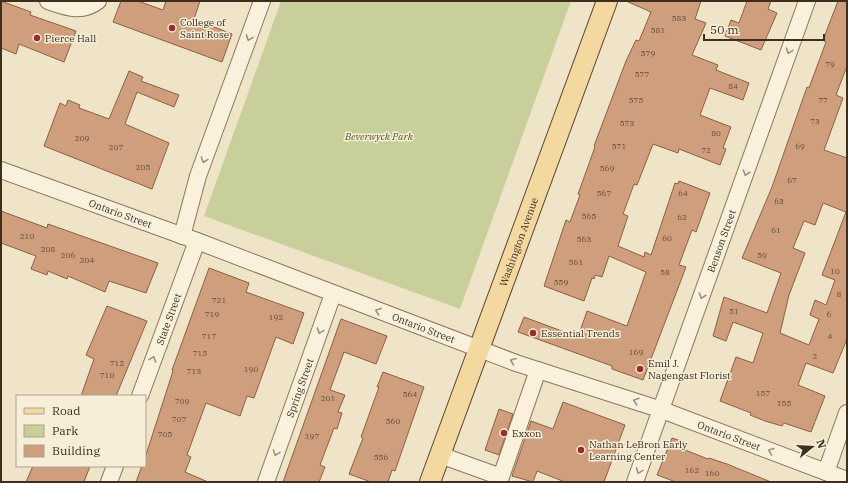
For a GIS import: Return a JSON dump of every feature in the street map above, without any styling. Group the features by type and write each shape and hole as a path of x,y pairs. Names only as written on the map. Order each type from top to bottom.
{"main road":[{"name":"Washington Avenue","path":"430,482 607,1"}],"street":[{"path":"48,1 72,9 85,8 98,1"},
{"name":"State Street","path":"140,395 189,239 198,176 262,1"},
{"name":"Benson Street","path":"635,482 807,1"},
{"name":"Ontario Street","path":"1,170 538,370 662,410 847,480"},
{"name":"Spring Street","path":"266,482 333,294"},
{"path":"440,455 501,477 538,370"},
{"path":"826,472 847,413"},
{"path":"109,482 114,467"}],"green space":[{"name":"Beverwyck Park","path":"281,1 571,1 460,309 204,216"}],"building":[{"name":"Pierce Hall","path":"1,1 31,12 30,15 76,31 64,62 19,44 16,54 1,48"},
{"name":"College of Saint Rose","path":"121,1 138,1 163,10 166,1 200,1 194,19 232,34 222,62 113,22"},
{"path":"626,1 701,1 695,19 706,23 692,55 718,65 716,70 749,83 743,100 710,88 700,115 731,127 723,148 726,149 720,165 679,149 678,153 653,144 637,185 634,184 623,214 628,216 618,246 644,257 645,252 651,255 675,183 678,184 679,181 710,193 696,232 692,230 679,265 686,267 643,380 612,369 612,366 518,332 524,317 578,337 587,311 627,326 646,272 609,256 602,277 595,275 594,279 592,278 584,301 544,286 566,220 570,222 580,195 578,194 595,147 594,146 626,61 636,40 639,41 651,12"},
{"path":"747,1 771,1 768,9 777,13 761,50 725,36 731,20 739,23"},
{"path":"838,1 847,1 847,66 836,95 843,98 824,150 847,158 847,339 833,373 806,363 798,385 825,396 811,432 784,423 782,426 765,421 750,415 751,413 720,401 736,357 753,363 763,333 733,322 726,341 713,336 724,297 767,313 781,273 742,258 772,187 807,87 809,88 826,42 823,40","holes":["823,203 846,212 822,275 835,280 826,305 815,300 810,315 819,319 809,345 780,333 789,295 805,253 793,248 804,221 815,225"]},
{"path":"129,71 143,77 141,81 179,95 174,107 137,92 125,124 169,143 152,189 44,146 60,103 66,106 68,100 80,105 79,108 109,119"},
{"path":"1,211 47,228 48,224 158,263 146,293 109,281 105,292 68,276 67,279 48,271 47,275 31,269 36,256 1,243"},
{"path":"209,268 249,283 246,292 304,313 293,344 276,337 254,398 247,396 240,416 206,403 187,455 191,457 185,472 208,482 136,482 142,467 146,467 146,455 173,371 172,370"},
{"path":"107,306 147,321 116,395 81,395 94,359 86,355"},
{"path":"341,319 387,336 376,364 344,352 330,390 345,395 338,412 342,413 337,429 334,428 320,465 325,467 319,482 283,482"},
{"path":"383,372 424,387 395,471 392,470 388,482 371,482 349,474 363,438 361,437"},
{"name":"Nathan LeBron Early Learning Center","path":"563,402 625,425 604,482 565,482 537,471 533,482 512,476 531,421 553,429"},
{"path":"499,409 513,414 499,455 485,450"},
{"path":"672,438 687,443 685,450 708,459 709,458 727,464 771,482 676,482 657,475"},
{"path":"33,467 90,467 84,482 26,482"}],"place":[{"name":"College of Saint Rose","path":"172,28"},
{"name":"Pierce Hall","path":"37,38"},
{"name":"Essential Trends","path":"533,333"},
{"name":"Emil J. Nagengast Florist","path":"640,369"},
{"name":"Exxon","path":"504,433"},
{"name":"Nathan LeBron Early Learning Center","path":"581,450"}]}
